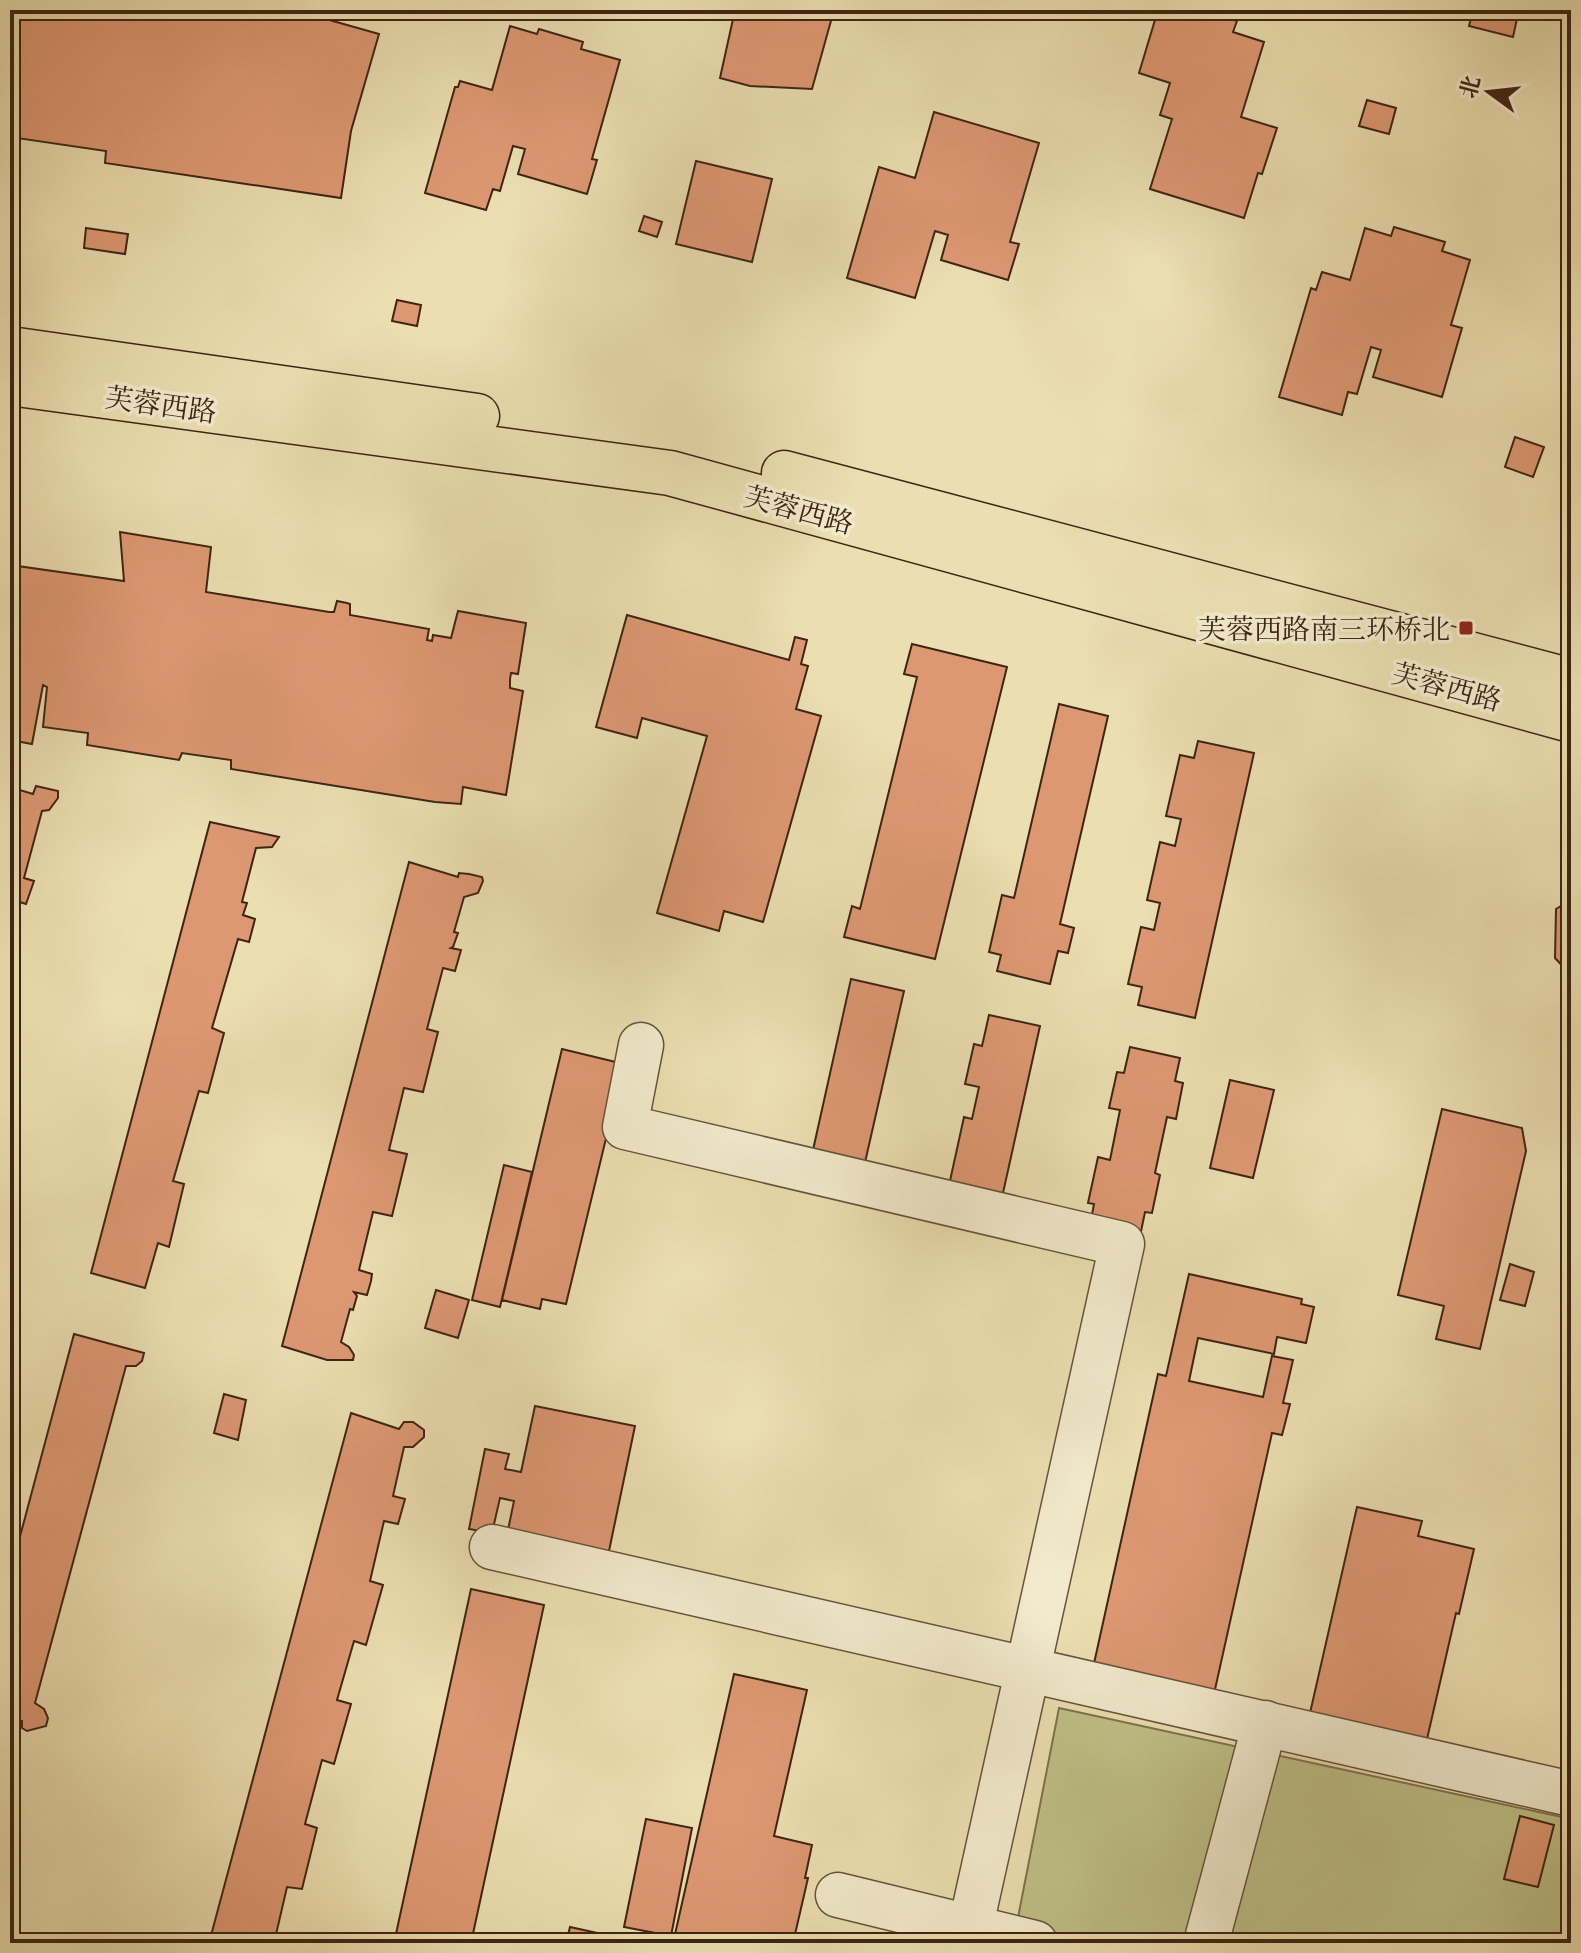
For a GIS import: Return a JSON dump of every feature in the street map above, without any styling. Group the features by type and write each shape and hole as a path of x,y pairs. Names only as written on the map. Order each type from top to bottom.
{"main road":[{"name":"芙蓉西路","path":"10,349 681,446 1571,681"},
{"name":"芙蓉西路","path":"10,383 670,473 1571,720"}],"lane":[{"path":"641,1045 625,1127 1122,1244 969,1935"},
{"path":"492,1547 1571,1794"},
{"path":"1206,1943 1265,1723"},
{"path":"838,1895 969,1935 1035,1943"}],"green space":[{"path":"1059,1708 1571,1819 1571,1943 1013,1943"}],"building":[{"path":"10,10 294,10 379,34 351,131 341,198 105,163 106,151 10,137"},
{"path":"735,10 834,10 812,89 750,86 720,78"},
{"path":"1158,10 1185,17 1187,10 1203,10 1237,21 1233,32 1264,42 1241,117 1277,128 1244,218 1150,189 1172,119 1160,115 1170,83 1139,73"},
{"path":"1473,10 1518,14 1513,37 1469,26"},
{"path":"510,26 537,34 539,29 583,42 581,49 620,60 592,159 597,160 587,194 518,174 525,149 513,146 500,191 493,189 486,210 425,193 455,87 460,81 492,90"},
{"path":"1367,100 1396,108 1389,134 1359,126"},
{"path":"934,112 1039,143 1010,242 1019,244 1008,280 941,260 948,235 935,231 915,298 847,278 879,167 915,178"},
{"path":"696,161 772,179 752,262 676,244"},
{"path":"644,216 662,222 657,237 639,231"},
{"path":"1394,227 1445,242 1442,251 1470,260 1451,325 1462,328 1442,397 1373,377 1381,350 1371,347 1357,394 1348,392 1342,415 1279,397 1311,288 1316,290 1322,272 1350,280 1365,228 1391,236"},
{"path":"86,228 128,234 125,254 84,248"},
{"path":"397,300 421,305 417,326 392,321"},
{"path":"1515,437 1544,447 1533,477 1505,467"},
{"path":"120,532 211,547 206,592 329,612 334,612 337,601 347,603 350,604 350,615 429,629 427,640 432,641 433,635 451,638 458,611 526,623 518,674 511,673 510,679 510,688 523,691 506,795 463,787 461,804 435,802 231,769 231,760 182,753 179,760 87,745 88,733 43,727 47,687 43,685 32,744 10,740 10,565 124,581"},
{"path":"627,615 789,660 795,637 807,640 801,664 808,666 796,709 821,716 763,922 724,911 719,931 657,913 707,736 642,718 637,738 596,727"},
{"path":"912,644 1007,667 935,959 844,937 852,906 860,909 917,677 904,674"},
{"path":"1059,704 1108,716 1060,924 1074,928 1068,953 1058,951 1050,984 997,971 1001,955 989,952 1002,895 1014,898"},
{"path":"1198,741 1254,753 1195,1018 1138,1005 1142,987 1128,984 1141,927 1154,930 1160,903 1147,900 1160,842 1175,846 1181,819 1166,816 1180,755 1194,758"},
{"path":"36,786 58,791 58,798 49,810 42,811 24,878 34,881 26,904 20,902 10,933 10,787 33,794"},
{"path":"210,822 279,837 272,847 256,848 242,902 247,903 243,915 255,919 249,942 238,939 212,1028 224,1033 208,1093 199,1091 173,1181 184,1184 169,1247 158,1243 145,1288 91,1273"},
{"path":"409,862 458,877 459,873 482,877 483,881 478,893 464,897 454,932 458,933 451,948 461,950 455,971 443,968 427,1029 438,1032 423,1092 404,1088 389,1150 407,1154 392,1216 373,1212 359,1270 372,1274 371,1281 367,1295 354,1292 357,1296 341,1342 349,1347 354,1355 353,1360 327,1360 282,1346"},
{"path":"1571,900 1571,975 1555,958 1556,909"},
{"path":"851,979 904,991 861,1180 809,1168"},
{"path":"989,1015 1040,1026 999,1211 946,1199 964,1117 972,1119 979,1087 965,1084 974,1044 982,1046"},
{"path":"1130,1047 1180,1058 1175,1081 1183,1083 1176,1119 1167,1117 1155,1173 1160,1175 1152,1213 1145,1212 1139,1241 1089,1231 1094,1204 1088,1203 1098,1157 1110,1160 1120,1110 1109,1108 1117,1072 1124,1073"},
{"path":"562,1049 624,1064 566,1304 542,1299 540,1309 502,1300"},
{"path":"1230,1080 1274,1090 1253,1178 1210,1168"},
{"path":"1442,1109 1522,1128 1526,1151 1480,1349 1436,1339 1444,1306 1398,1295"},
{"path":"504,1165 532,1172 500,1307 472,1300"},
{"path":"1510,1264 1534,1272 1525,1306 1500,1300"},
{"path":"1189,1274 1302,1299 1301,1304 1314,1307 1306,1343 1277,1337 1274,1354 1198,1338 1189,1381 1263,1397 1272,1356 1293,1360 1283,1403 1290,1404 1282,1435 1272,1433 1214,1694 1093,1668 1158,1374 1166,1376"},
{"path":"436,1290 469,1300 458,1338 425,1328"},
{"path":"74,1334 144,1353 142,1361 136,1366 126,1366 35,1703 44,1709 48,1718 46,1726 27,1731 22,1728 22,1721 10,1718 10,1574"},
{"path":"224,1394 246,1400 238,1440 214,1433"},
{"path":"535,1406 635,1426 604,1575 503,1554 514,1501 500,1498 492,1533 469,1529 485,1449 509,1454 505,1469 521,1472"},
{"path":"351,1413 399,1429 404,1422 413,1422 424,1430 424,1437 413,1447 404,1447 393,1496 405,1499 398,1524 384,1521 370,1581 383,1585 366,1645 354,1641 337,1700 351,1704 334,1764 322,1760 305,1824 317,1828 302,1889 287,1887 274,1943 209,1943"},
{"path":"1357,1507 1422,1521 1418,1536 1474,1549 1427,1739 1310,1713"},
{"path":"471,1589 544,1605 471,1943 394,1943"},
{"path":"734,1674 807,1690 774,1836 812,1845 805,1878 808,1878 793,1943 673,1943"},
{"path":"1520,1816 1554,1825 1538,1887 1504,1879"},
{"path":"646,1819 692,1828 671,1936 624,1927"},
{"path":"570,1927 643,1943 566,1943"}],"place":[{"name":"芙蓉西路南三环桥北","path":"1466,628"}]}
